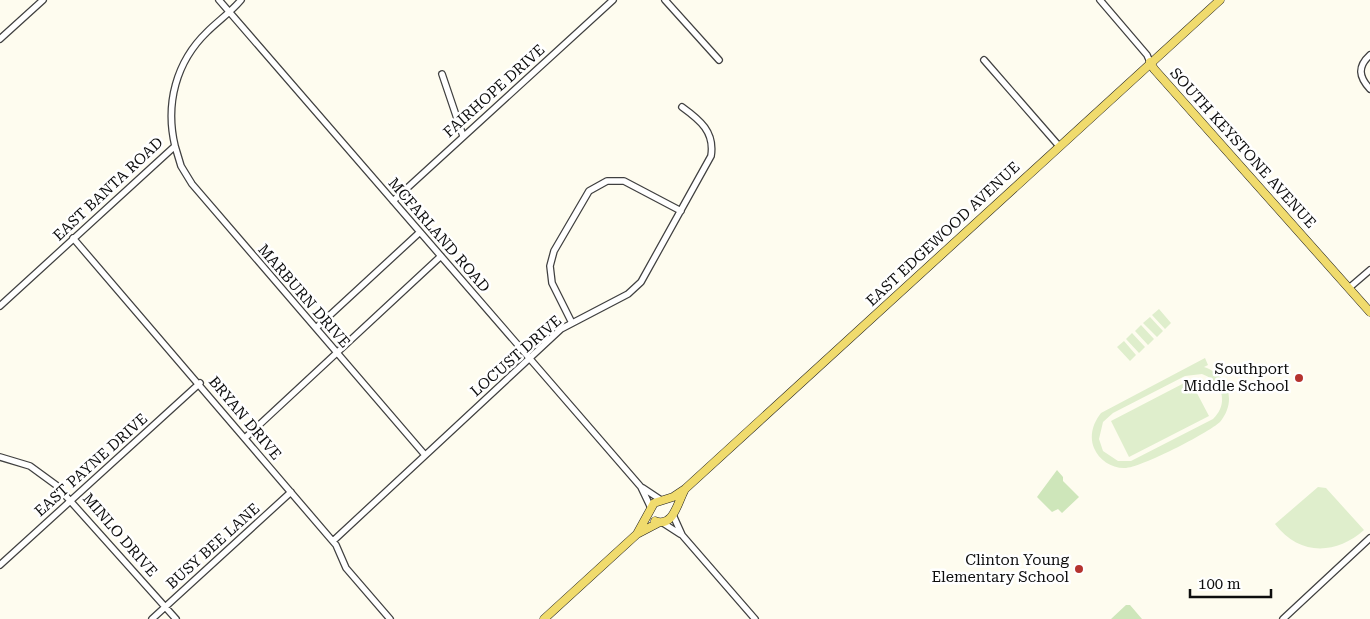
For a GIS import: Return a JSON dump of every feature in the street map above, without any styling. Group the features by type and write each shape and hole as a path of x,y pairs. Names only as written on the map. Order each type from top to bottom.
{"main road":[{"name":"EAST EDGEWOOD AVENUE","path":"637,534 654,503 685,489 1058,146 1220,0"},
{"name":"SOUTH KEYSTONE AVENUE","path":"1150,62 1154,69 1370,312"},
{"name":"EAST EDGEWOOD AVENUE","path":"544,619 637,534 660,523 668,522 685,489"},
{"path":"663,500 670,503 673,513"},
{"path":"650,510 652,518 660,523"}],"street":[{"path":"0,39 43,0"},
{"name":"MCFARLAND ROAD","path":"219,0 641,487 663,500"},
{"name":"EAST BANTA ROAD","path":"0,306 174,146 171,108 180,72 198,42 241,0"},
{"name":"FAIRHOPE DRIVE","path":"393,201 613,0"},
{"path":"665,0 719,60"},
{"name":"SOUTH KEYSTONE AVENUE","path":"1100,0 1147,55 1150,62"},
{"path":"1370,55 1363,63 1360,72 1362,79 1370,89"},
{"path":"984,60 1058,146"},
{"path":"442,74 463,136"},
{"name":"LOCUST DRIVE","path":"333,541 562,329 628,294 635,288 646,274 707,166 712,149 705,127 682,107"},
{"name":"MARBURN DRIVE","path":"174,146 181,166 192,184 426,455"},
{"path":"572,323 552,283 550,266 554,251 589,191 606,181 624,181 681,211"},
{"path":"316,328 420,232"},
{"name":"BRYAN DRIVE","path":"74,238 200,383 333,541 346,568 390,619"},
{"path":"245,438 441,256"},
{"path":"1349,288 1370,270"},
{"name":"EAST PAYNE DRIVE","path":"0,565 200,383"},
{"name":"MINLO DRIVE","path":"0,457 36,470 72,500 176,619"},
{"name":"MCFARLAND ROAD","path":"641,487 650,510"},
{"name":"BUSY BEE LANE","path":"152,619 291,492"},
{"path":"673,513 682,535 755,619"},
{"path":"660,523 682,535"},
{"path":"1283,619 1370,538"}],"green space":[{"path":"1159,309 1171,323 1165,329 1152,315"},
{"path":"1150,317 1163,331 1157,337 1143,323"},
{"path":"1141,325 1154,339 1148,345 1135,331"},
{"path":"1132,333 1145,347 1139,353 1126,339"},
{"path":"1124,341 1136,355 1130,361 1117,347"},
{"path":"1205,358 1208,365 1204,367 1219,376 1228,390 1228,406 1220,422 1188,442 1132,467 1115,467 1099,456 1094,448 1093,430 1101,413","holes":["1202,374 1209,377 1219,387 1222,400 1221,407 1213,419 1131,461 1118,461 1103,451 1099,439 1103,422 1113,413 1185,376"]},
{"path":"1190,380 1209,416 1129,457 1111,421"},
{"path":"1057,470 1063,477 1063,481 1079,497 1062,513 1058,509 1052,512 1037,497"},
{"path":"1318,487 1326,488 1364,530 1342,544 1330,548 1306,547 1295,542 1285,534 1275,524"},
{"path":"1126,605 1130,605 1142,619 1111,619"}],"place":[{"name":"Southport Middle School","path":"1299,378"},
{"name":"Clinton Young Elementary School","path":"1079,569"}]}
